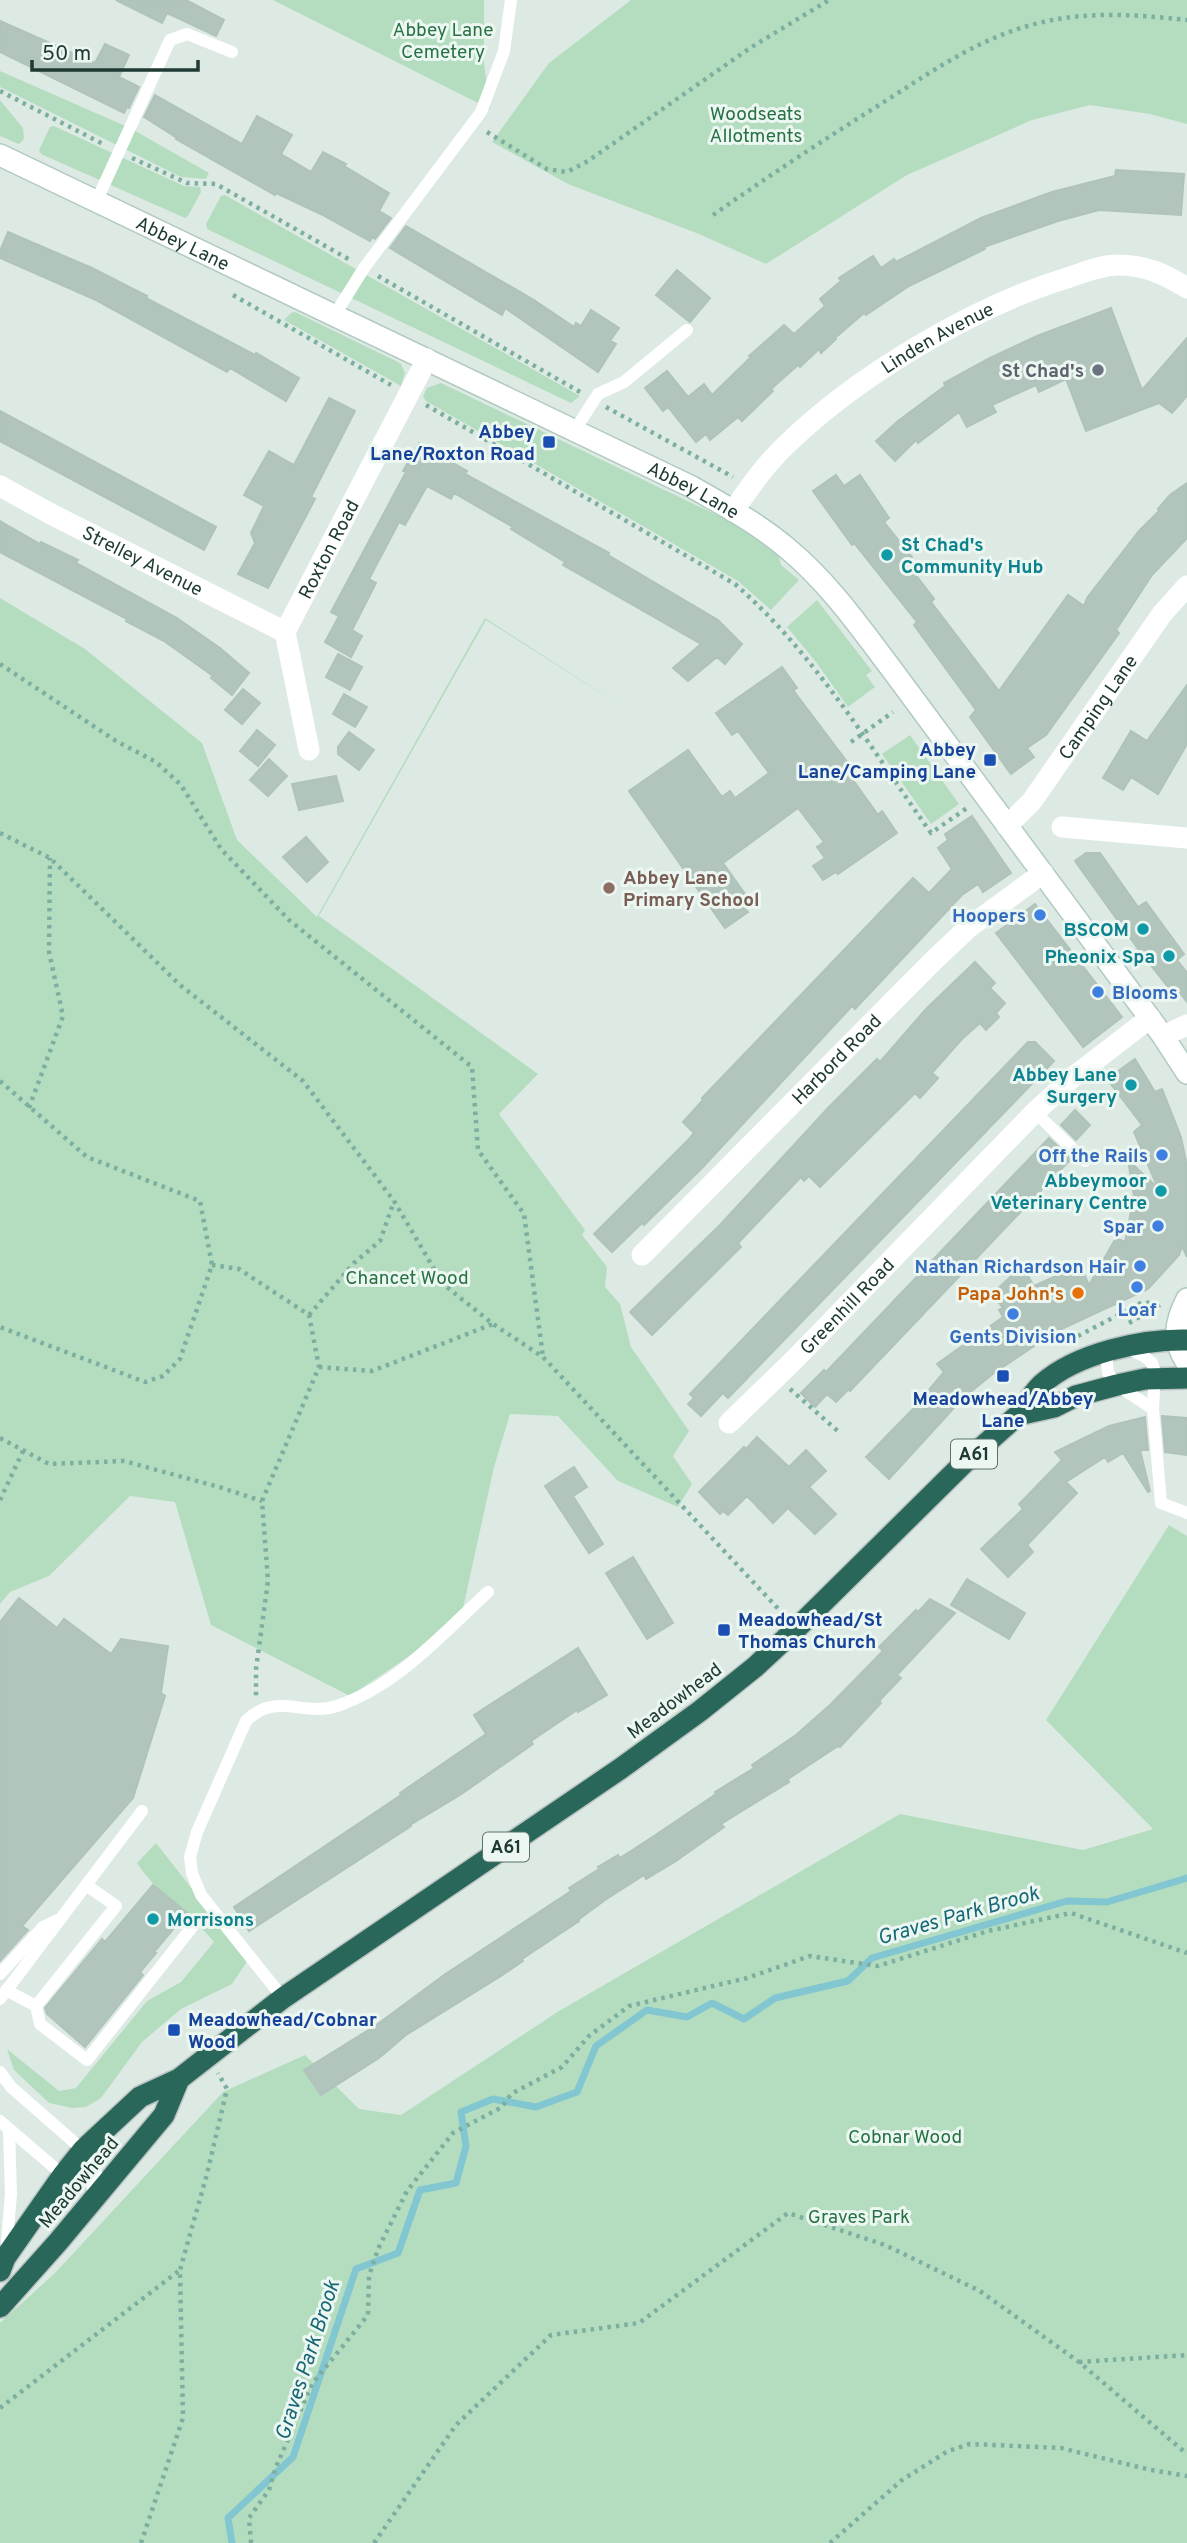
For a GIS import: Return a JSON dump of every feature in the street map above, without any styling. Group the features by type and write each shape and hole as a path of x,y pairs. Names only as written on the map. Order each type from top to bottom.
{"highway":[{"name":"A61","path":"1018,1415 1043,1383 1076,1364 1145,1341 1181,1340"},
{"name":"Meadowhead","path":"3,2264 83,2150 140,2097 178,2079 283,1998 620,1769 709,1704 797,1628 963,1464 1018,1415 1054,1407 1076,1396 1117,1385 1155,1379 1187,1378"},
{"name":"Meadowhead","path":"0,2307 58,2242 93,2188 116,2172 164,2115 178,2079"}],"street":[{"name":"Abbey Lane","path":"0,155 692,488 733,511 787,548 838,599 1150,1018 1187,1073"},
{"name":"Linden Avenue","path":"733,511 770,461 787,443 842,399 894,360 995,306 1043,285 1115,265 1137,266 1160,272 1187,288"},
{"name":"Roxton Road","path":"285,632 427,359"},
{"name":"Strelley Avenue","path":"0,486 285,632"},
{"name":"Camping Lane","path":"1007,826 1032,801 1162,614 1187,586"},
{"path":"285,632 309,750"},
{"path":"1062,827 1187,838"},
{"name":"Harbord Road","path":"642,1255 931,963 968,928 1042,873"},
{"name":"Greenhill Road","path":"729,1423 1035,1112 1072,1078 1150,1018"},
{"path":"1163,1036 1187,1025"},
{"path":"1187,1299 1176,1328 1181,1340 1180,1352 1187,1363"}],"lane":[{"path":"334,316 364,268 481,112 504,51 511,0"},
{"path":"97,200 170,40 187,34 232,52"},
{"path":"575,430 598,394 624,382 687,330"},
{"path":"1035,1112 1085,1161"},
{"path":"1153,1409 1117,1385 1108,1373 1115,1349 1145,1357 1152,1363 1161,1503 1187,1513"},
{"path":"283,1998 201,1895 192,1873 190,1857 197,1832 246,1721 256,1710 275,1705 298,1706 317,1711 339,1705 394,1677 488,1592"},
{"path":"36,2006 3,1994 142,1811"},
{"path":"36,2006 116,1906 86,1885"},
{"path":"0,1974 43,1927 61,1918"},
{"path":"36,2006 40,2024 87,2060 193,1926"},
{"path":"0,2072 11,2087 83,2150 91,2163 93,2188"},
{"path":"5,2126 63,2175 93,2188"},
{"path":"3,2264 11,2194 5,2126"}],"path":[{"path":"471,123 547,169 567,173 750,48 829,0"},
{"path":"713,215 811,147 949,60 991,37 1045,22 1098,15 1187,20"},
{"path":"233,295 735,584 769,613 807,658 931,833 971,806"},
{"path":"0,664 116,741 156,762 181,785 221,849 289,920 472,1067 478,1150 524,1214 543,1357"},
{"path":"851,742 893,712"},
{"path":"0,833 50,858 180,985 303,1081 394,1201 443,1284 493,1324 543,1357 797,1628"},
{"path":"29,1108 62,1016 49,952 50,858"},
{"path":"0,1081 87,1157 200,1200 212,1265 180,1359 163,1376 145,1382 0,1327"},
{"path":"309,1315 354,1263 380,1241 394,1201"},
{"path":"212,1265 239,1269 309,1315 319,1367 262,1501 268,1581 256,1670 256,1710"},
{"path":"1076,1364 1077,1337 1143,1302 1161,1305"},
{"path":"319,1367 372,1371 493,1324"},
{"path":"776,1377 840,1433"},
{"path":"0,1438 49,1464 124,1461 262,1501"},
{"path":"0,1500 23,1451"},
{"path":"251,2543 249,2518 269,2490 312,2384 368,2315 369,2276 378,2249 407,2191 453,2133 502,2107 511,2094 562,2067 589,2036 629,2006 747,1978 810,1955 878,1966 988,1930 1071,1913 1187,1953"},
{"path":"141,2543 183,2418 180,2270 228,2089 208,2055"},
{"path":"374,2543 456,2425 551,2335 639,2323 788,2213 885,2245 980,2291 1079,2362 1187,2454"},
{"path":"0,2409 180,2270"},
{"path":"1079,2362 1187,2355"},
{"path":"830,2543 902,2480 948,2451 970,2444 1061,2448 1150,2470 1187,2476"}],"green space":[{"name":"Abbey Lane Cemetery","path":"273,0 484,0 484,63 490,109"},
{"name":"Woodseats Allotments","path":"631,0 1187,0 1187,124 1150,114 1090,105 1032,120 907,175 766,264 699,234 568,184 492,142 549,63"},
{"path":"0,71 130,128 209,173 206,179 181,177 0,87"},
{"path":"0,100 23,128 24,139 19,144 0,136"},
{"path":"54,126 184,186 200,187 201,192 188,216 185,218 41,154 39,150 50,127"},
{"path":"225,195 580,396 571,403 207,229 206,224 221,196"},
{"path":"295,312 401,364 405,373 401,386 284,320"},
{"path":"441,383 746,529 779,556 781,565 799,580 771,610 738,581 426,401 423,396 427,388"},
{"name":"Chancet Wood","path":"0,598 85,649 202,743 237,840 317,917 485,618 629,711 486,620 319,916 538,1074 499,1114 585,1230 582,1235 607,1267 605,1287 620,1304 631,1347 689,1431 673,1456 692,1484 678,1507 618,1481 558,1416 510,1414 494,1467 460,1622 350,1696 211,1625 175,1502 130,1496 49,1576 10,1592 0,1604"},
{"path":"817,600 872,671 866,675 875,687 848,707 787,627"},
{"path":"910,735 959,804 931,824 882,754"},
{"name":"Graves Park","path":"1169,1525 1187,1536 1187,2543 0,2543 0,2323 55,2273 223,2092 305,2055 359,2109 401,2115 559,2011 900,1814 1083,1850 1153,1829 1046,1720"},
{"path":"156,1843 248,1960 232,1984 181,2009 142,2042 101,2098 86,2107 72,2108 49,2103 14,2070 7,2049 59,2091 76,2088 147,2001 181,1982 214,1942 154,1884 137,1863"}],"building":[{"path":"116,0 186,0 224,20 216,36 167,13 162,23"},
{"path":"0,21 95,63 105,44 129,55 119,77 139,87 129,108 127,107 124,113 0,52"},
{"path":"155,95 242,144 257,116 292,135 281,154 311,172 323,152 389,193 379,211 391,218 375,239 372,237 370,241 323,215 276,193 275,195 176,139 144,117"},
{"path":"1116,170 1184,174 1181,215 1099,210 984,247 985,249 909,286 866,315 864,313 821,353 819,349 800,367 798,365 771,389 773,391 742,421 738,417 710,440 706,434 696,442 668,407 663,411 645,388 667,371 688,397 704,384 712,395 751,357 749,356 784,325 794,334 825,306 820,299 841,281 839,278 873,256 881,268 894,259 896,262 981,218 1052,192 1115,176"},
{"path":"406,226 534,300 574,327 576,323 581,326 591,310 619,328 610,341 616,344 598,372 505,308 502,315 390,248"},
{"path":"8,232 92,268 299,378 286,401 230,368 227,372 96,300 0,258"},
{"path":"677,270 710,298 690,322 656,295"},
{"path":"1111,308 1142,390 1187,338 1187,396 1172,413 1159,403 1086,431 1066,379 1039,392 1036,385 992,405 996,412 967,427 959,412 918,443 916,440 895,461 876,441 945,386 944,383 1037,336"},
{"path":"329,398 355,411 311,497 315,499 268,588 238,574 255,543 251,533 264,506 244,495 269,451 294,465"},
{"path":"0,411 216,527 204,550 0,441"},
{"path":"419,443 467,471 465,474 609,553 608,555 718,620 742,644 725,664 717,657 688,681 673,668 701,644 563,565 565,562 511,529 513,527 454,493 451,499 427,486 405,525 399,522 369,579 376,583 352,630 362,636 351,657 325,642 339,616 331,612"},
{"path":"836,475 844,486 860,475 889,518 884,522 912,557 906,562 934,599 931,602 999,691 1068,595 1084,606 1087,598 1139,531 1159,511 1170,495 1187,483 1187,538 1152,575 1116,630 1119,633 1046,735 1027,748 1034,757 1011,774 970,717 976,710 914,625 917,622 854,543 852,545 813,491"},
{"path":"0,521 40,544 41,542 78,560 76,563 177,618 220,648 249,673 232,695 211,678 213,676 164,641 0,552"},
{"path":"338,654 362,667 350,690 326,677"},
{"path":"782,667 797,688 793,690 851,767 846,770 878,815 882,811 897,833 838,874 836,872 823,880 813,866 825,858 817,847 824,842 798,808 723,863 750,901 743,906 748,912 725,928 629,791 688,750 722,797 730,791 735,798 769,773 738,731 732,735 716,713"},
{"path":"1187,685 1187,744 1158,794 1131,777 1123,790 1103,778 1131,731 1147,741"},
{"path":"243,689 260,703 242,724 225,710"},
{"path":"344,694 367,707 355,727 333,714"},
{"path":"257,730 275,745 258,766 240,751"},
{"path":"349,732 374,750 359,770 338,754 338,747"},
{"path":"269,759 287,776 268,796 250,780"},
{"path":"336,776 343,801 299,810 292,784"},
{"path":"972,816 1011,873 983,892 978,884 962,895 855,1009 852,1006 703,1167 644,1225 642,1223 612,1252 594,1234 694,1133 683,1122 702,1098 913,878 929,893 952,869 938,848 948,840 945,834"},
{"path":"306,837 328,862 307,882 283,857"},
{"path":"1086,853 1100,853 1138,907 1146,902 1184,954 1177,960 1187,973 1187,1002 1176,988 1172,992 1141,953 1075,861"},
{"path":"1035,904 1122,1017 1083,1047 996,933"},
{"path":"975,962 995,983 990,988 1005,1003 996,1013 999,1017 986,1030 980,1023 962,1039 932,1073 938,1078 920,1098 915,1093 820,1187 809,1176 804,1181 801,1177 738,1243 741,1247 652,1335 630,1312 720,1225 828,1108 877,1059 880,1062 926,1009"},
{"path":"1028,1042 1035,1042 1054,1061 728,1398 723,1393 701,1416 688,1404 694,1398 690,1394"},
{"path":"1135,1059 1155,1092 1162,1089 1181,1137 1187,1166 1187,1257 1182,1246 1179,1255 1148,1289 1055,1332 994,1373 963,1398 889,1479 866,1457 914,1408 944,1372 937,1364 1003,1317 999,1310 1003,1308 992,1294 1022,1266 1034,1286 1080,1265 1089,1285 1116,1238 1125,1242 1134,1196 1128,1160 1158,1188 1134,1132 1142,1125 1107,1079"},
{"path":"1075,1110 1090,1125 1076,1140 1061,1125"},
{"path":"1049,1138 1071,1159 850,1391 849,1389 836,1402 827,1394 815,1407 801,1393 824,1370 826,1372"},
{"path":"1162,1416 1187,1418 1187,1455 1165,1452"},
{"path":"1145,1417 1148,1450 1140,1450 1150,1491 1148,1492 1123,1453 1108,1462 1105,1457 1066,1482 1077,1493 1027,1545 1033,1552 1008,1577 981,1549 1023,1509 1019,1504 1062,1460 1055,1452 1109,1426"},
{"path":"757,1437 789,1467 806,1450 826,1471 809,1487 836,1514 815,1534 788,1508 773,1523 747,1496 728,1515 723,1511 720,1514 699,1492"},
{"path":"574,1467 587,1487 573,1496 603,1544 589,1553 545,1486"},
{"path":"633,1557 673,1623 647,1639 606,1573"},
{"path":"967,1579 1025,1613 1009,1639 951,1605"},
{"path":"19,1598 57,1628 64,1619 111,1654 121,1639 168,1646 161,1693 165,1696 133,1798 22,1926 28,1930 0,1961 0,1622"},
{"path":"930,1599 955,1613 897,1675 901,1678 840,1747 721,1824 724,1827 676,1861 646,1879 644,1875 605,1900 522,1959 523,1961 406,2035 379,2058 321,2095 304,2070 375,2026 444,1975 571,1891 569,1888 599,1869 598,1867 618,1855 620,1858 754,1768 752,1765 796,1735 831,1704 883,1651 879,1647"},
{"path":"578,1648 607,1695 578,1712 577,1710 460,1795 249,1931 234,1907 401,1795 400,1793 486,1734 474,1715"},
{"name":"Morrisons","path":"153,1885 187,1913 154,1952 156,1953 140,1972 143,1975 85,2047 47,2014 45,2008 102,1939 105,1942"}],"waterway":[{"name":"Graves Park Brook","path":"232,2543 228,2518 293,2457 356,2269 398,2253 420,2190 456,2183 466,2146 461,2112 493,2099 536,2107 577,2092 596,2046 647,2010 687,2017 712,2003 744,2019 775,1998 848,1981 872,1958 1067,1901 1107,1902 1187,1878"}],"place":[{"name":"St Chad's","path":"1098,370"},
{"name":"Abbey Lane/Roxton Road","path":"549,442"},
{"name":"St Chad's Community Hub","path":"887,555"},
{"name":"Abbey Lane/Camping Lane","path":"990,760"},
{"name":"Abbey Lane Primary School","path":"609,888"},
{"name":"Hoopers","path":"1040,915"},
{"name":"BSCOM","path":"1143,929"},
{"name":"Pheonix Spa","path":"1169,956"},
{"name":"Blooms","path":"1098,992"},
{"name":"Abbey Lane Surgery","path":"1131,1085"},
{"name":"Off the Rails","path":"1162,1155"},
{"name":"Abbeymoor Veterinary Centre","path":"1161,1191"},
{"name":"Spar","path":"1158,1226"},
{"name":"Nathan Richardson Hair","path":"1140,1266"},
{"name":"Loaf","path":"1137,1287"},
{"name":"Papa John's","path":"1078,1293"},
{"name":"Gents Division","path":"1013,1314"},
{"name":"Meadowhead/Abbey Lane","path":"1003,1376"},
{"name":"Meadowhead/St Thomas Church","path":"724,1630"},
{"name":"Morrisons","path":"153,1919"},
{"name":"Meadowhead/Cobnar Wood","path":"174,2030"}],"park label":[{"name":"Cobnar Wood","path":"905,2136"}]}
